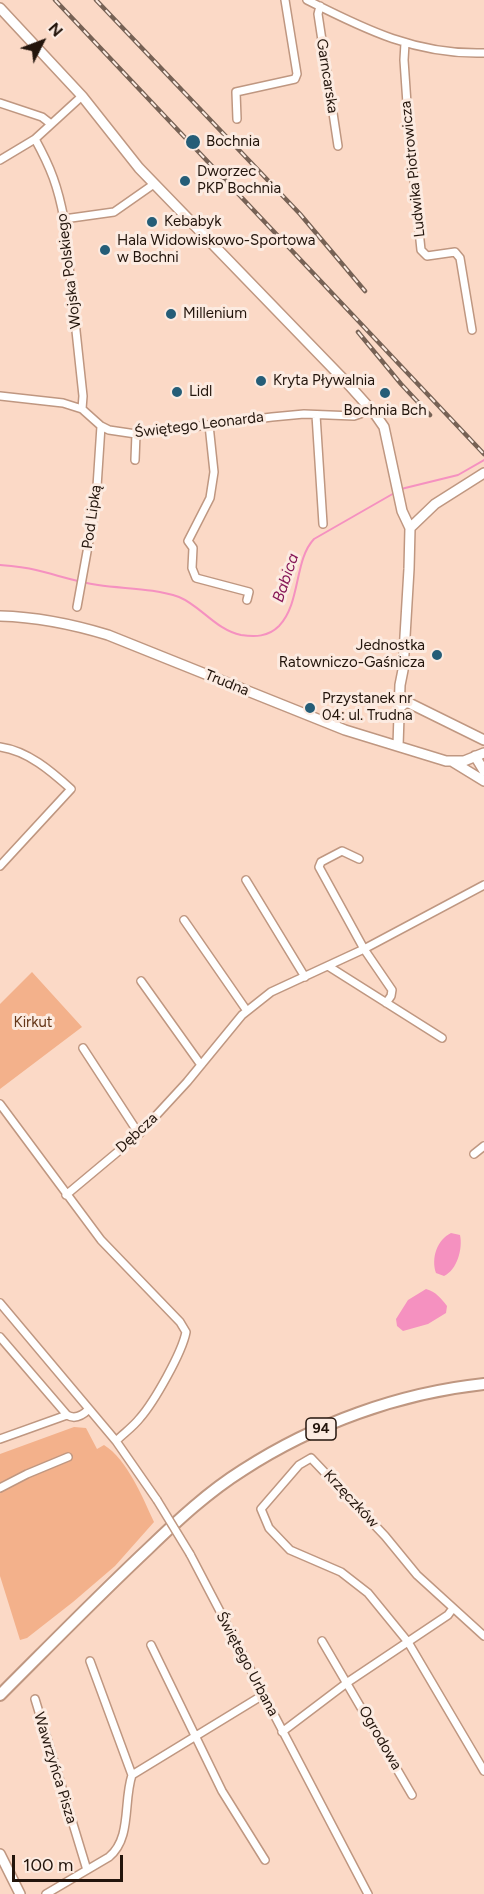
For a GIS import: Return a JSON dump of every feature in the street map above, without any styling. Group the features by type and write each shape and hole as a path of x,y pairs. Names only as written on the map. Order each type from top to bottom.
{"main road":[{"path":"0,8 82,96 125,152 154,184 380,419 386,433 402,511 410,528 410,569 403,670 404,694 409,703 484,740"},
{"path":"410,528 435,504 484,473"},
{"name":"Trudna","path":"0,616 74,624 108,635 345,730 453,762 484,781"},
{"path":"398,746 400,685 403,670"},
{"path":"399,708 409,703"},
{"path":"472,734 484,771"},
{"path":"453,762 464,761 479,754"},
{"name":"94","path":"0,1695 124,1571 187,1512 242,1470 299,1438 357,1413 438,1391 484,1384"},
{"path":"0,1854 20,1894"}],"street":[{"path":"237,119 236,92 296,79 285,0"},
{"path":"307,0 390,39 433,50 484,53"},
{"name":"Garncarska","path":"320,6 318,14 338,146"},
{"name":"Ludwika Piotrowicza","path":"405,43 409,133 421,250 427,256 455,252 460,258 472,330"},
{"path":"0,160 35,139 82,96"},
{"path":"0,104 42,117 51,124"},
{"name":"Wojska Polskiego","path":"35,139 51,168 64,219 83,396 82,409"},
{"path":"64,219 114,212 154,184"},
{"name":"Świętego Leonarda","path":"0,396 63,403 82,409 101,426 118,433 136,434 272,417 354,416 369,406"},
{"path":"316,415 323,524"},
{"path":"209,425 214,472 210,498 188,541 193,548 192,567 196,578 249,592 247,600"},
{"name":"Pod Lipką","path":"76,607 96,502 101,426"},
{"path":"135,460 136,434"},
{"path":"0,747 14,749 50,770 71,789 0,866"},
{"path":"359,859 342,850 321,862 319,867 364,949 392,990 386,1003"},
{"path":"246,880 305,977"},
{"name":"Dębcza","path":"66,1195 138,1134 247,1011 271,992 364,949 484,885"},
{"path":"184,920 247,1011"},
{"path":"328,966 442,1038"},
{"path":"141,981 201,1065"},
{"path":"83,1048 138,1134"},
{"path":"0,1104 100,1240 180,1322 186,1332 184,1341 161,1387 140,1418 116,1441"},
{"path":"474,1154 484,1146"},
{"name":"Świętego Urbana","path":"0,1303 116,1441 158,1500 190,1554 368,1894"},
{"path":"0,1337 67,1415 78,1416 89,1409"},
{"path":"0,1439 67,1415"},
{"path":"0,1488 68,1457"},
{"name":"Krzęczków","path":"408,1642 368,1593 349,1577 290,1550 278,1540 263,1517 261,1509 305,1461 311,1458 385,1536 417,1575 484,1636"},
{"path":"282,1732 348,1682 447,1615 453,1608"},
{"name":"Ogrodowa","path":"322,1641 412,1795"},
{"path":"408,1642 484,1771"},
{"path":"151,1645 226,1799 265,1860"},
{"path":"46,1894 109,1857 120,1845 132,1775 90,1661"},
{"path":"132,1775 263,1695"},
{"name":"Wawrzyńca Pisza","path":"35,1699 87,1870"}],"green space":[{"name":"Kirkut","path":"32,972 82,1027 0,1089 0,1004"},
{"path":"74,1427 86,1428 97,1449 104,1445 120,1460 127,1469 154,1522 115,1566 27,1638 20,1640 0,1576 0,1454"}],"shaded area":[{"path":"451,1233 460,1235 460,1253 456,1264 444,1276 436,1273 434,1261 436,1250 442,1240"},
{"path":"426,1289 443,1300 447,1306 446,1313 428,1324 403,1331 397,1326 396,1319 408,1300"}],"waterway":[{"name":"Babica","path":"401,489 458,475 484,460"},
{"name":"Babica","path":"0,565 32,569 90,584 169,594 187,601 232,632 256,636 275,630 286,617 303,558 314,539 396,492"}],"railway":[{"path":"55,0 484,454"},
{"path":"96,0 300,214 365,291"},
{"path":"358,332 430,415"}],"place":[{"name":"Bochnia","path":"193,142"},
{"name":"Dworzec PKP Bochnia","path":"185,181"},
{"name":"Kebabyk","path":"152,222"},
{"name":"Hala Widowiskowo-Sportowa w Bochni","path":"105,250"},
{"name":"Millenium","path":"171,314"},
{"name":"Kryta Pływalnia","path":"261,381"},
{"name":"Lidl","path":"177,392"},
{"name":"Bochnia Bch","path":"385,393"},
{"name":"Jednostka Ratowniczo-Gaśnicza","path":"437,655"},
{"name":"Przystanek nr 04: ul. Trudna","path":"310,708"}]}
